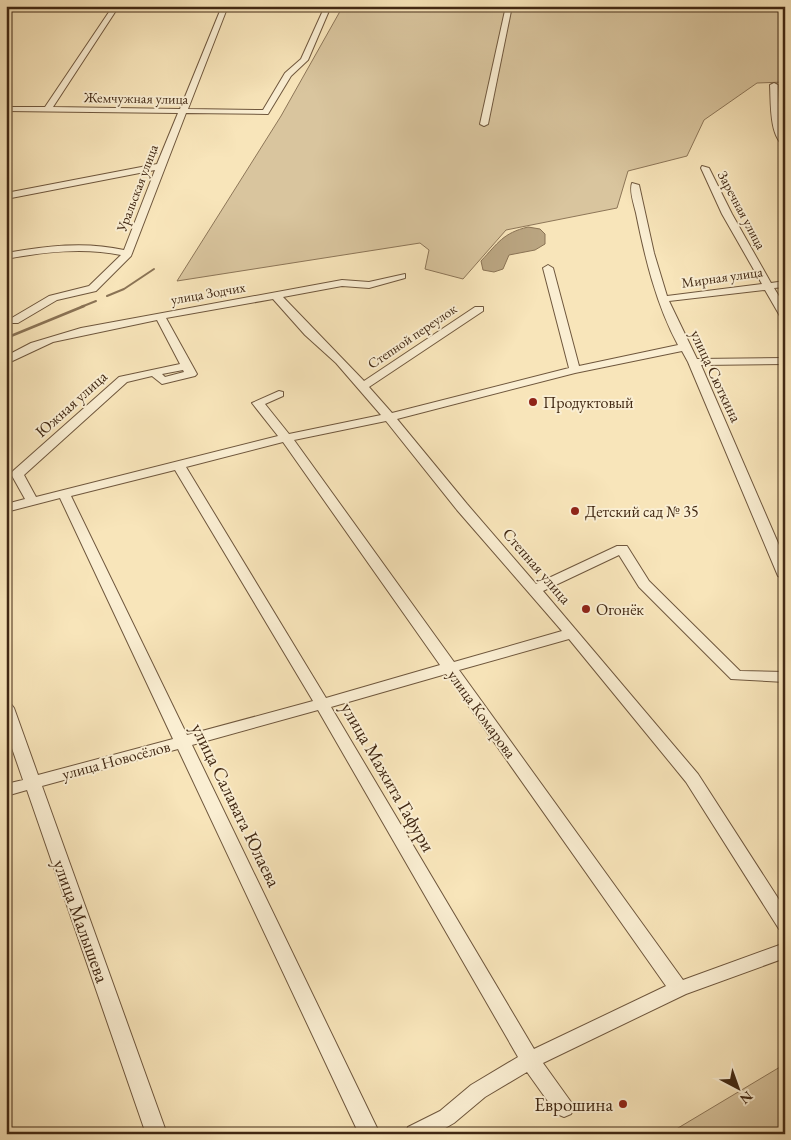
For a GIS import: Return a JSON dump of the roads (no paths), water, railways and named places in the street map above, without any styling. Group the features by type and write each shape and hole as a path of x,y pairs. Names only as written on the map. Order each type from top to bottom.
{"street":[{"path":"47,110 116,6"},
{"name":"Уральская улица","path":"14,321 54,298 75,291 92,289 128,254 225,6"},
{"name":"Жемчужная улица","path":"6,110 264,112 288,75 304,60 328,6"},
{"path":"484,124 499,45 510,6"},
{"path":"774,85 776,124 785,144"},
{"path":"6,196 161,166"},
{"name":"Заречная улица","path":"705,168 727,214 785,316"},
{"name":"улица Сюткина","path":"635,185 641,216 664,299 684,347 694,362 785,576"},
{"path":"6,256 70,247 104,247 128,254"},
{"path":"548,268 575,370"},
{"name":"улица Зодчих","path":"6,360 42,341 160,316 342,283 368,285 400,276"},
{"name":"Мирная улица","path":"664,299 767,284 785,284"},
{"name":"Степная улица","path":"276,296 389,417 462,507 572,633 692,778 785,924"},
{"name":"Степной переулок","path":"362,387 479,309"},
{"path":"160,316 185,366"},
{"path":"6,508 286,438 389,417 575,370 684,347"},
{"path":"694,362 785,361"},
{"name":"Южная улица","path":"33,502 17,474 123,379 185,366"},
{"name":"улица Комарова","path":"279,394 258,403 286,438 679,989"},
{"name":"улица Мажита Гафури","path":"179,466 322,704 530,1060 564,1108"},
{"name":"улица Салавата Юлаева","path":"64,494 370,1134"},
{"path":"534,590 622,549 644,584 736,676 785,677"},
{"name":"улица Новосёлов","path":"6,790 322,704 572,633"},
{"name":"улица Малышева","path":"6,708 157,1134"},
{"path":"415,1134 448,1117 478,1091 530,1060 679,989 785,950"}],"waterway":[{"path":"107,296 124,289 154,269"},
{"path":"81,307 96,301"},
{"path":"6,338 84,306"}],"place":[{"name":"Продуктовый","path":"533,402"},
{"name":"Детский сад № 35","path":"575,511"},
{"name":"Огонёк","path":"586,609"},
{"name":"Еврошина","path":"623,1104"}]}
